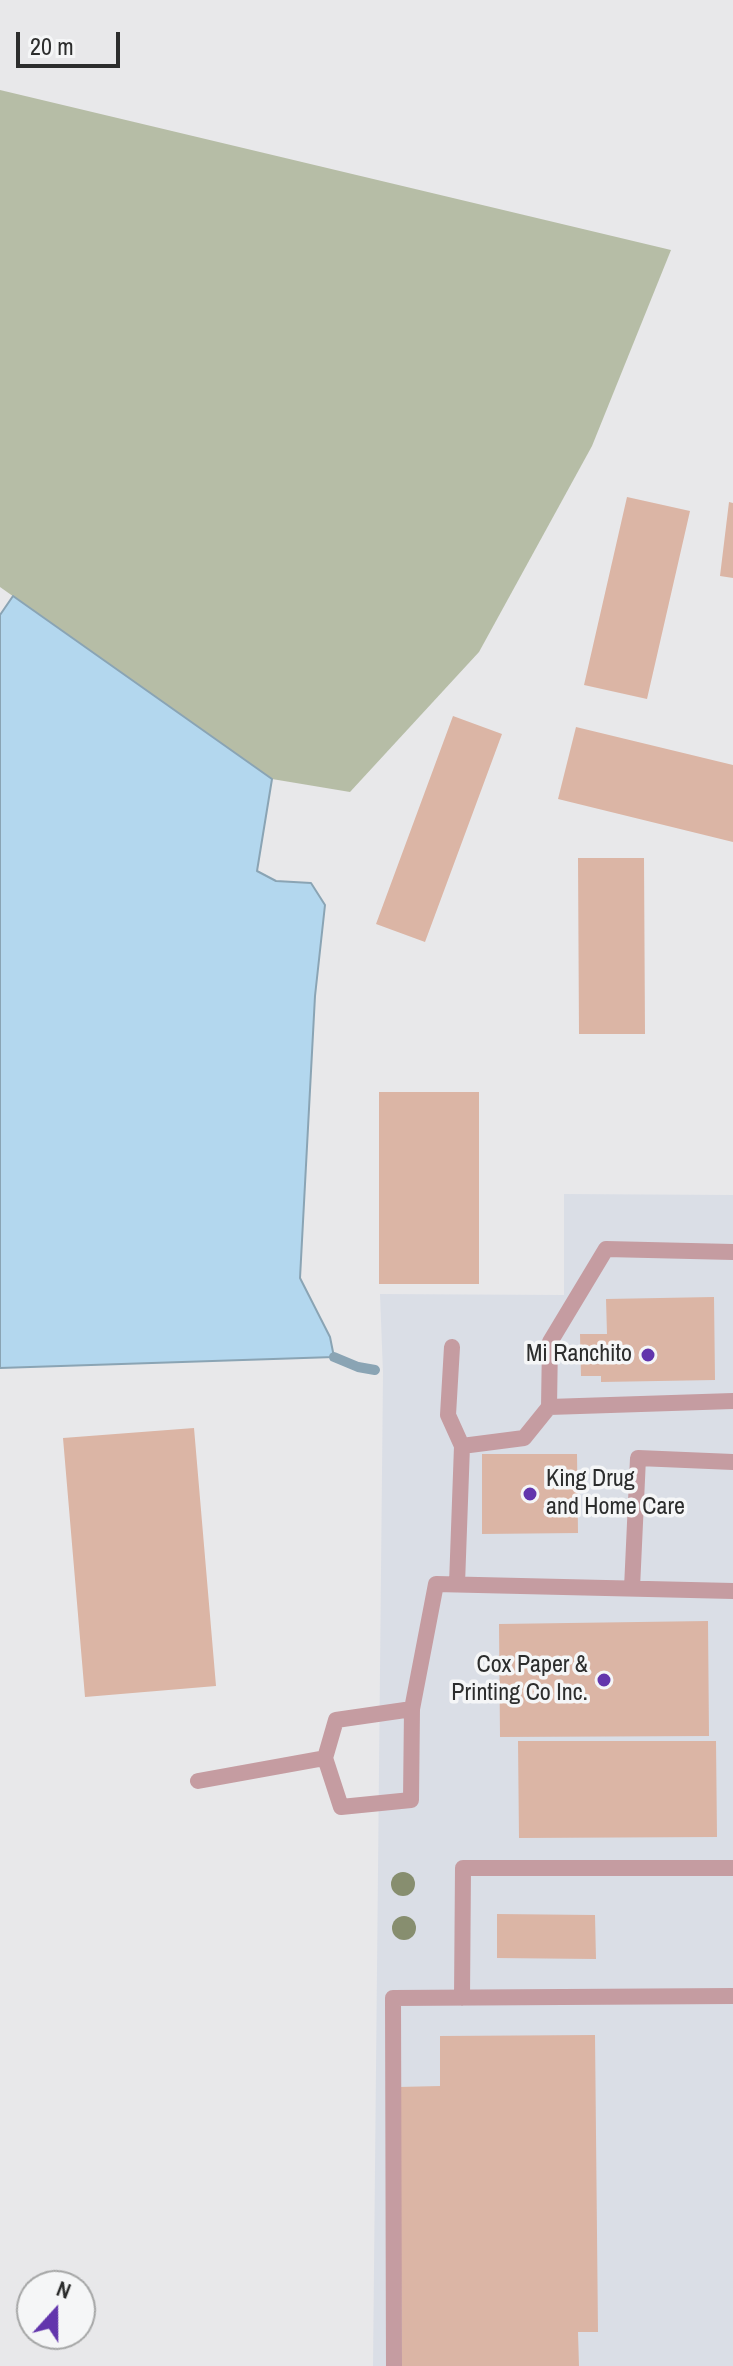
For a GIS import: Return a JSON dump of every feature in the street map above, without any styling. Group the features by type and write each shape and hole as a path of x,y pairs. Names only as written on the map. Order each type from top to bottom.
{"lane":[{"path":"462,1446 524,1438 549,1407 550,1342 606,1249 733,1252"},
{"path":"452,1347 448,1415 462,1446 457,1584"},
{"path":"549,1407 733,1401"},
{"path":"632,1588 638,1458 733,1462"},
{"path":"412,1709 336,1720 325,1758 341,1807 411,1800 412,1709 436,1584 733,1591"},
{"path":"198,1781 325,1758"},
{"path":"462,1998 463,1868 733,1868"},
{"path":"394,2366 393,1998 733,1996"}],"shaded area":[{"path":"564,1194 733,1195 733,2366 373,2366 383,1373 380,1294 564,1295"}],"green space":[{"path":"0,90 671,250 592,446 479,652 350,792 272,779 0,587"}],"water":[{"path":"13,596 272,779 257,871 276,881 311,883 325,905 315,996 300,1278 330,1337 334,1357 0,1368 0,615"}],"building":[{"path":"627,497 690,511 647,699 584,685"},
{"path":"729,502 733,503 733,578 720,576"},
{"path":"453,716 502,734 425,942 376,924"},
{"path":"576,727 733,765 733,842 558,799"},
{"path":"578,858 644,858 645,1034 579,1034"},
{"path":"379,1092 479,1092 479,1284 379,1284"},
{"name":"Mi Ranchito","path":"714,1297 715,1380 601,1382 601,1376 581,1376 580,1334 607,1334 606,1299"},
{"path":"194,1428 216,1686 85,1697 63,1438"},
{"name":"King Drug and Home Care","path":"482,1454 577,1454 578,1533 482,1534"},
{"name":"Cox Paper & Printing Co Inc.","path":"708,1621 709,1736 500,1737 499,1624"},
{"name":"Cox Paper & Printing Co Inc.","path":"518,1741 716,1741 717,1837 519,1838"},
{"path":"497,1914 595,1915 596,1959 497,1958"},
{"path":"595,2035 598,2332 578,2332 579,2366 402,2366 399,2087 440,2086 440,2036"}],"waterway":[{"path":"334,1357 375,1370"}],"place":[{"name":"Mi Ranchito","path":"648,1355"},
{"name":"King Drug and Home Care","path":"530,1494"},
{"name":"Cox Paper & Printing Co Inc.","path":"604,1680"}]}
